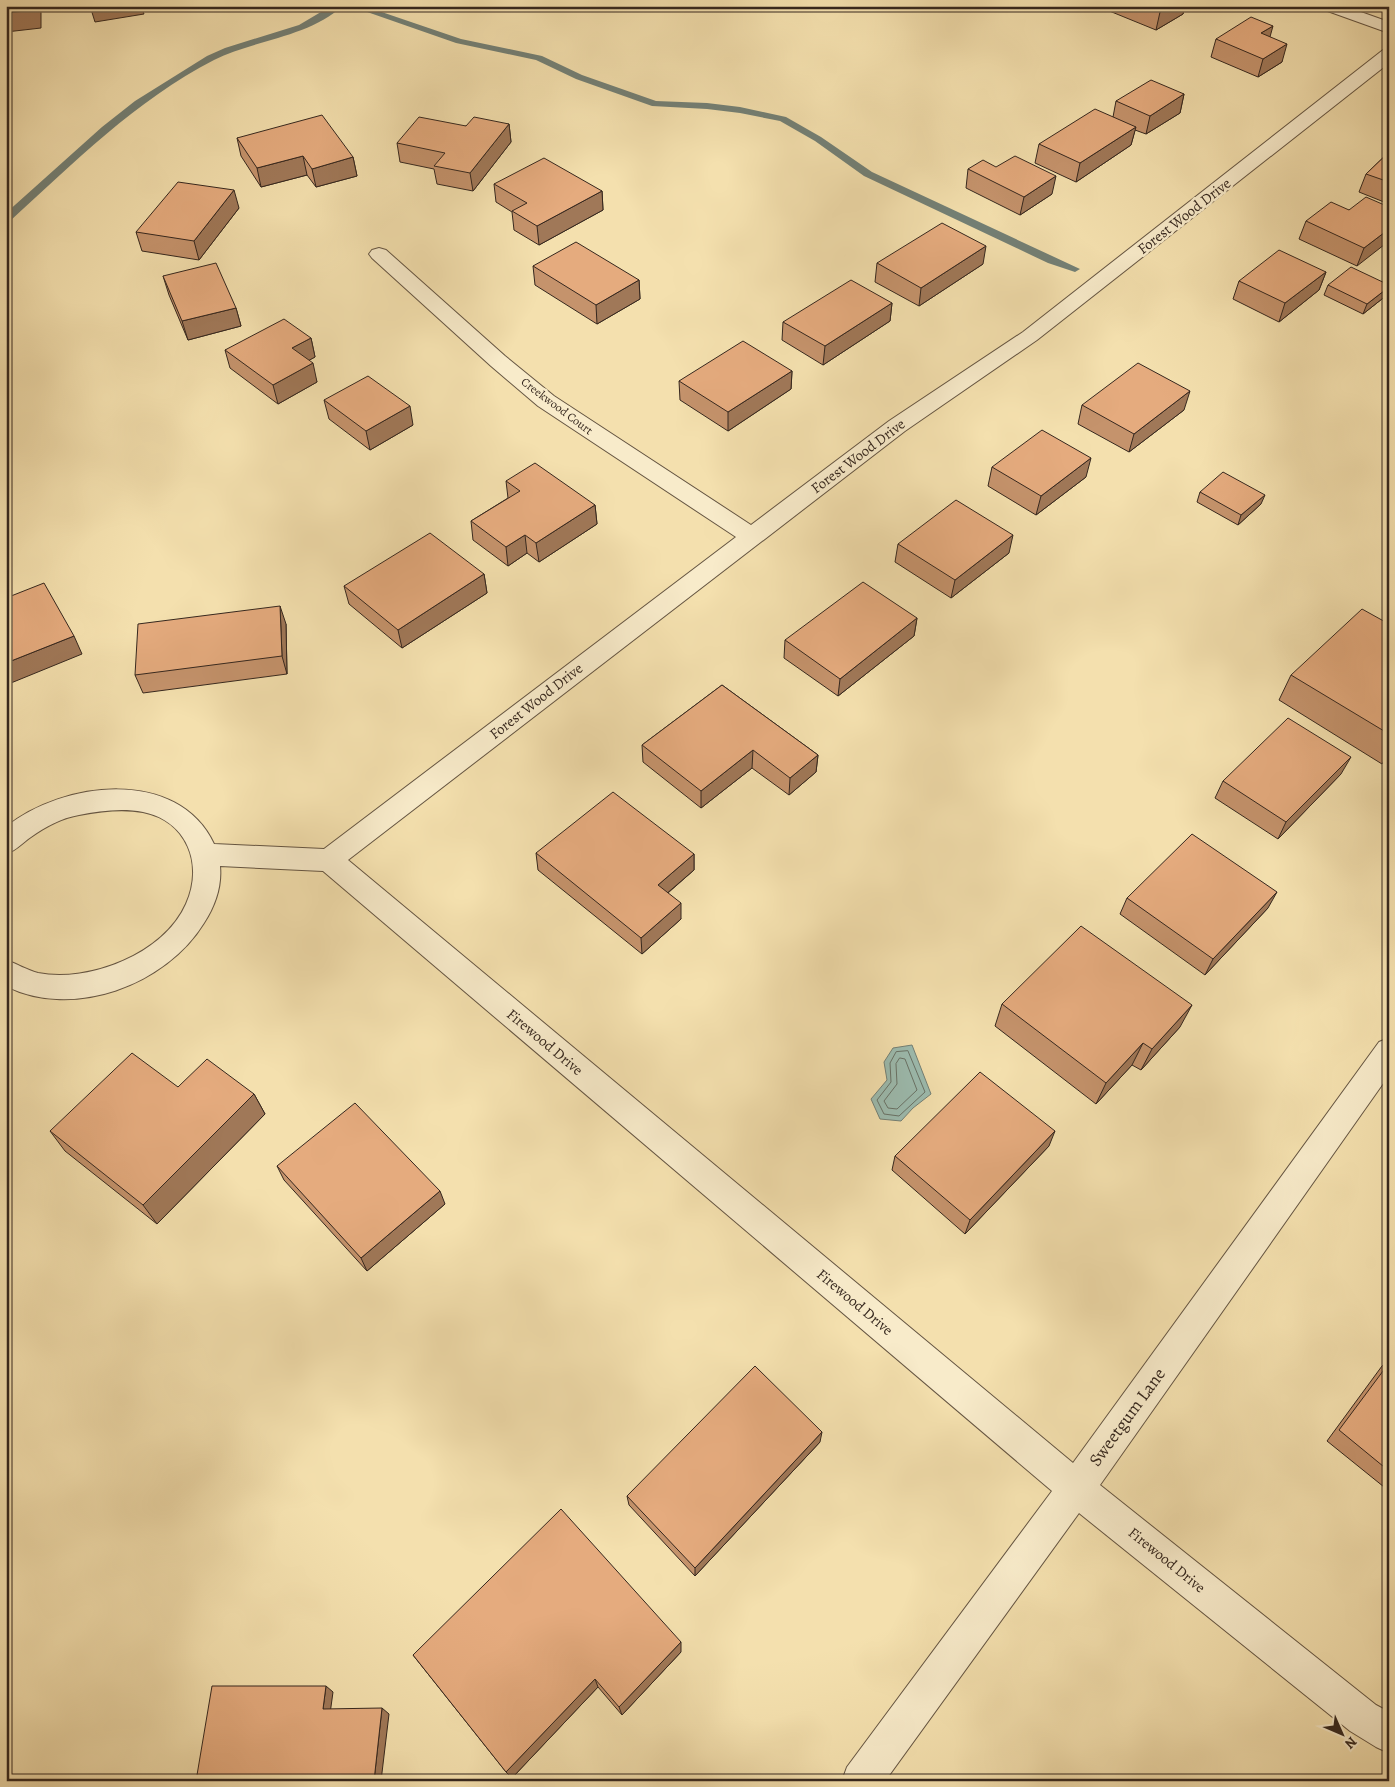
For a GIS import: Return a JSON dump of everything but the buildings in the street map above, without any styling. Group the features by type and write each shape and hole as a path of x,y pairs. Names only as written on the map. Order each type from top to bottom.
{"street":[{"path":"1328,6 1389,28"},
{"name":"Forest Wood Drive","path":"329,860 897,426 1030,336 1389,54"},
{"name":"Creekwood Court","path":"379,254 498,361 546,401 751,536"},
{"path":"6,843 40,819 71,806 121,798 149,802 172,812 191,827 200,838 206,854 208,882 199,907 180,936 164,951 139,967 98,983 56,987 29,983 6,972"},
{"path":"206,854 329,860"},
{"name":"Firewood Drive","path":"329,860 1076,1488 1363,1718 1389,1734"},
{"name":"Sweetgum Lane","path":"861,1781 1076,1488 1389,1051"}],"water":[{"path":"912,1045 931,1094 913,1108 901,1121 880,1119 871,1099 887,1080 884,1062 893,1048"}],"waterway":[{"path":"6,219 105,129 138,103 210,58 228,50 302,27 338,6"},
{"path":"354,6 459,41 539,58 579,77 655,104 707,106 740,110 783,119 818,139 868,174 1052,261 1075,269"}]}
